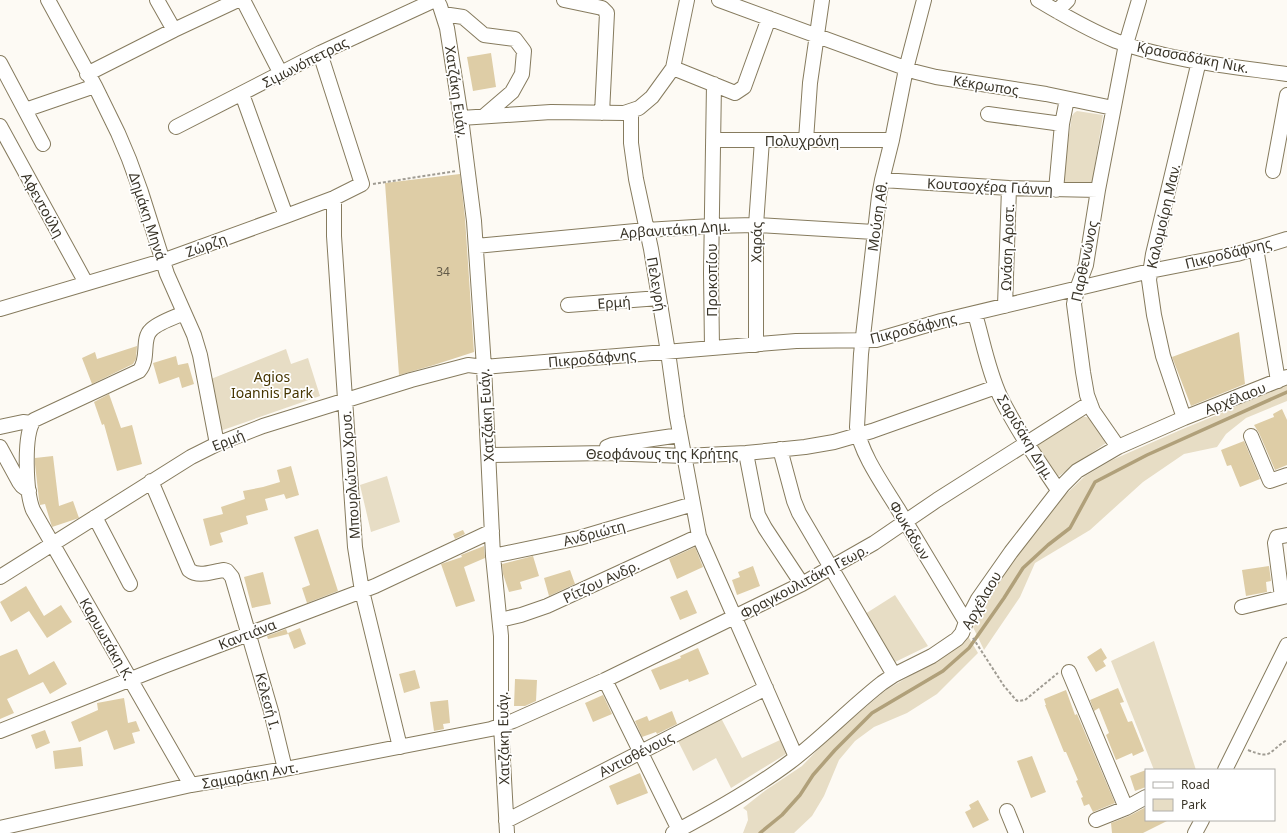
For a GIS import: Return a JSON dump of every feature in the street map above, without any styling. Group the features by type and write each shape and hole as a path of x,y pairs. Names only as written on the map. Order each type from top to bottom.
{"street":[{"name":"Δημάκη Μηνά","path":"48,0 87,74 95,86 129,159 162,260 200,355 217,444"},
{"path":"157,0 174,30"},
{"path":"87,74 174,30 238,0"},
{"path":"243,0 281,74"},
{"name":"Σιμωνόπετρας","path":"176,127 320,53 436,0"},
{"name":"Χατζάκη Ευάγ.","path":"436,0 443,14 447,28 468,169 476,246 489,455 492,531 500,620 502,660 501,725 507,827"},
{"path":"564,0 602,8 607,13 602,114"},
{"path":"461,118 567,112 602,114 631,112 639,108 648,101 673,68 688,0"},
{"name":"Κέκρωπος","path":"719,0 906,69 936,77 1067,98 1113,108"},
{"path":"806,140 810,83 822,0"},
{"name":"Μούση Αθ.","path":"858,435 857,417 874,232 882,180 892,140 906,69 924,0"},
{"name":"Κρασσαδάκη Νικ.","path":"1038,0 1092,30 1126,44 1160,54 1287,74"},
{"path":"1057,11 1068,0"},
{"name":"Παρθενώνος","path":"1118,447 1090,403 1084,378 1074,304 1077,288 1086,265 1098,190 1126,44 1140,0"},
{"path":"443,14 463,17 484,35 514,39 524,51 522,74 512,92 484,116"},
{"path":"673,68 735,93 744,87 769,18"},
{"path":"320,53 362,184"},
{"name":"Καλομοίρη Μαν.","path":"1184,418 1167,371 1156,329 1150,292 1150,271 1198,61"},
{"path":"0,63 43,144"},
{"name":"Προκοπίου","path":"712,348 711,226 714,84"},
{"path":"25,110 95,86"},
{"path":"242,94 286,216"},
{"path":"1273,171 1287,95"},
{"path":"1056,190 1062,124 1067,98"},
{"name":"Πελεγρή","path":"631,112 630,135 638,194 659,298 680,435 699,536 736,617 796,757"},
{"name":"Κέκρωπος","path":"988,114 1062,124"},
{"name":"Αφεντούλη","path":"0,126 86,283"},
{"name":"Πολυχρόνη","path":"713,140 892,140"},
{"name":"Χαράς","path":"756,345 756,225 762,140"},
{"name":"Κουτσοχέρα Γιάννη","path":"882,180 1009,188 1098,190"},
{"name":"Ζώρζη","path":"0,309 162,260 334,198 362,184"},
{"name":"Ωνάση Αριστ.","path":"1005,306 1009,188"},
{"name":"Μπουρλώτου Χρυσ.","path":"334,198 334,236 346,400 353,530 362,591 400,747"},
{"name":"Αρβανιτάκη Δημ.","path":"476,246 646,230 711,226 756,225 874,232"},
{"name":"Πικροδάφνης","path":"484,367 814,340 863,341 884,338 942,321 1077,288 1150,271 1228,256 1287,238"},
{"path":"1256,248 1283,379"},
{"name":"Ερμή","path":"568,305 659,298"},
{"path":"0,427 23,422 32,423 39,417 139,371 145,361 147,337 150,330 157,325 184,313"},
{"name":"Σαριδάκη Δημ.","path":"975,314 996,387 1003,402 1027,443 1058,490"},
{"name":"Ερμή","path":"0,577 151,481 191,457 217,444 263,426 412,380 468,365 484,367"},
{"name":"Αρχέλαου","path":"676,831 753,787 796,757 875,689 894,675 926,660 951,645 959,637 978,599 1011,552 1058,490 1077,471 1118,447 1184,418 1283,379"},
{"name":"Θεοφάνους της Κρήτης","path":"489,455 606,453 684,456 746,452 826,444 858,435 996,387"},
{"name":"Φραγκουλιτάκη Γεωρ.","path":"501,725 605,680 736,617 831,569 874,544 937,500 1090,403"},
{"name":"Καρυωτάκη Κ.","path":"32,423 27,441 29,491 33,510 190,785"},
{"path":"606,453 607,447 612,445 680,435"},
{"name":"Φωκάδων","path":"858,435 866,455 966,622"},
{"path":"1251,436 1270,481 1287,474"},
{"name":"Καρυωτάκη Κ.","path":"0,447 19,482 29,491"},
{"path":"780,449 796,506 831,569 894,675"},
{"path":"746,452 758,514 765,528 802,584"},
{"name":"Κελεσή Ι.","path":"151,481 188,568 193,573 224,570 230,574 237,590 285,769"},
{"name":"Ανδριώτη","path":"494,556 579,538 693,504"},
{"path":"95,517 130,584"},
{"name":"Καντιάνα","path":"0,731 249,633 362,591 396,577 492,531"},
{"path":"1242,607 1284,596 1274,543 1277,537 1287,535"},
{"name":"Ρίτζου Ανδρ.","path":"500,620 521,615 547,606 699,536"},
{"path":"1225,769 1287,645"},
{"path":"1069,672 1126,808"},
{"path":"605,680 676,831"},
{"name":"Αντισθένους","path":"507,827 640,752 766,688"},
{"name":"Σαμαράκη Αντ.","path":"0,828 190,785 400,747 491,729 501,725"},
{"path":"1096,820 1126,808 1145,798"},
{"path":"1007,811 1016,833"},
{"path":"1195,833 1201,821"}],"path":[{"path":"362,184 374,184 468,169"},
{"path":"966,622 975,642 1004,686 1018,701 1025,700 1062,669 1069,672"},
{"path":"1237,745 1260,755 1267,755 1287,740"}],"green space":[{"path":"1077,111 1103,115 1092,184 1063,183 1065,159 1072,116"},
{"name":"Agios Ioannis Park","path":"286,349 291,364 308,358 320,396 220,431 211,379"},
{"path":"1287,383 1287,401 1246,418 1226,434 1217,447 1184,454 1143,482 1090,530 1035,563 1020,597 984,650 973,627 977,615 1019,552 1062,498 1085,476 1112,460"},
{"path":"1081,416 1090,418 1106,443 1056,478 1035,446"},
{"path":"387,476 400,522 371,532 360,485"},
{"path":"895,595 928,646 893,663 865,614"},
{"path":"968,636 978,653 937,694 907,713 874,727 855,741 839,760 824,796 812,816 794,833 743,833 748,820 747,811 743,808 766,790 802,766 829,738 886,690 942,657"},
{"path":"1154,641 1196,769 1154,769 1111,661"},
{"path":"721,718 742,758 780,740 786,754 731,788 716,758 693,771 678,741"}],"building":[{"path":"491,53 496,87 473,91 467,57"},
{"path":"460,174 465,218 474,352 399,375 385,183"},
{"path":"1239,332 1245,384 1191,406 1172,357"},
{"path":"137,346 136,359 133,364 92,384 82,358 95,352 97,359"},
{"path":"176,356 178,365 188,363 194,384 182,388 179,377 159,384 153,363"},
{"path":"109,394 121,428 132,425 142,464 117,471 104,424 102,425 94,402"},
{"path":"1282,409 1287,420 1287,465 1275,470 1254,425 1274,417 1273,414"},
{"path":"1244,441 1260,479 1240,487 1231,465 1227,466 1221,450"},
{"path":"53,456 59,506 73,501 79,518 52,527 45,504 40,505 35,458"},
{"path":"291,466 299,495 286,499 284,494 265,499 268,510 246,516 248,524 220,533 223,542 210,546 203,519 223,514 221,507 245,499 243,491 280,482 277,470"},
{"path":"318,529 338,591 307,603 302,588 310,585 294,537"},
{"path":"463,530 465,534 455,539 453,534"},
{"path":"484,546 485,558 464,567 475,601 456,607 441,564 462,557 461,555"},
{"path":"695,547 703,567 677,579 669,559"},
{"path":"533,556 539,576 520,582 522,589 509,592 503,574 502,564"},
{"path":"753,566 760,586 737,595 732,580 740,577 738,572"},
{"path":"1269,566 1271,581 1266,582 1267,592 1246,596 1242,570"},
{"path":"570,570 575,584 549,596 544,578"},
{"path":"263,572 271,604 252,608 244,577"},
{"path":"26,586 44,616 61,605 72,622 47,638 29,611 11,622 0,602"},
{"path":"687,590 697,613 680,620 670,597"},
{"path":"300,628 306,644 294,649 288,633"},
{"path":"286,629 288,634 268,639 267,636"},
{"path":"698,648 709,674 689,682 688,679 660,690 651,670 681,658 680,656"},
{"path":"1101,648 1107,658 1103,661 1106,666 1096,672 1087,657"},
{"path":"17,649 29,675 54,661 67,684 50,694 43,682 7,699 14,713 0,719 0,656"},
{"path":"415,670 420,688 404,693 399,674"},
{"path":"515,679 537,680 536,701 525,706 514,706"},
{"path":"1118,688 1124,702 1120,703 1128,722 1132,721 1144,751 1133,756 1132,753 1116,760 1106,735 1109,733 1099,708 1094,711 1090,700"},
{"path":"1066,690 1075,715 1077,714 1115,803 1093,812 1089,804 1084,806 1081,798 1083,797 1076,781 1078,780 1066,752 1064,752 1045,705 1044,699"},
{"path":"603,695 612,714 593,722 585,703"},
{"path":"124,698 128,723 136,721 140,731 132,733 135,743 114,750 107,730 79,742 71,722 98,710 97,703"},
{"path":"448,700 450,723 443,724 444,729 434,731 430,702"},
{"path":"672,711 677,724 657,734 656,732 642,737 635,721 647,716 649,721"},
{"path":"45,730 50,743 36,749 31,735"},
{"path":"81,747 83,766 55,769 53,751"},
{"path":"1032,756 1046,792 1031,798 1017,761"},
{"path":"1145,770 1145,787 1135,791 1130,776"},
{"path":"640,773 648,793 617,805 609,786"},
{"path":"978,800 989,820 973,828 965,812 971,809 969,805"},
{"path":"1145,808 1145,821 1167,821 1143,833 1112,833 1111,823"}],"waterway":[{"path":"760,833 782,815 800,795 813,775 835,750 872,713 943,671 969,648 1023,568 1048,545 1070,528 1095,482 1147,455 1287,392"}]}
